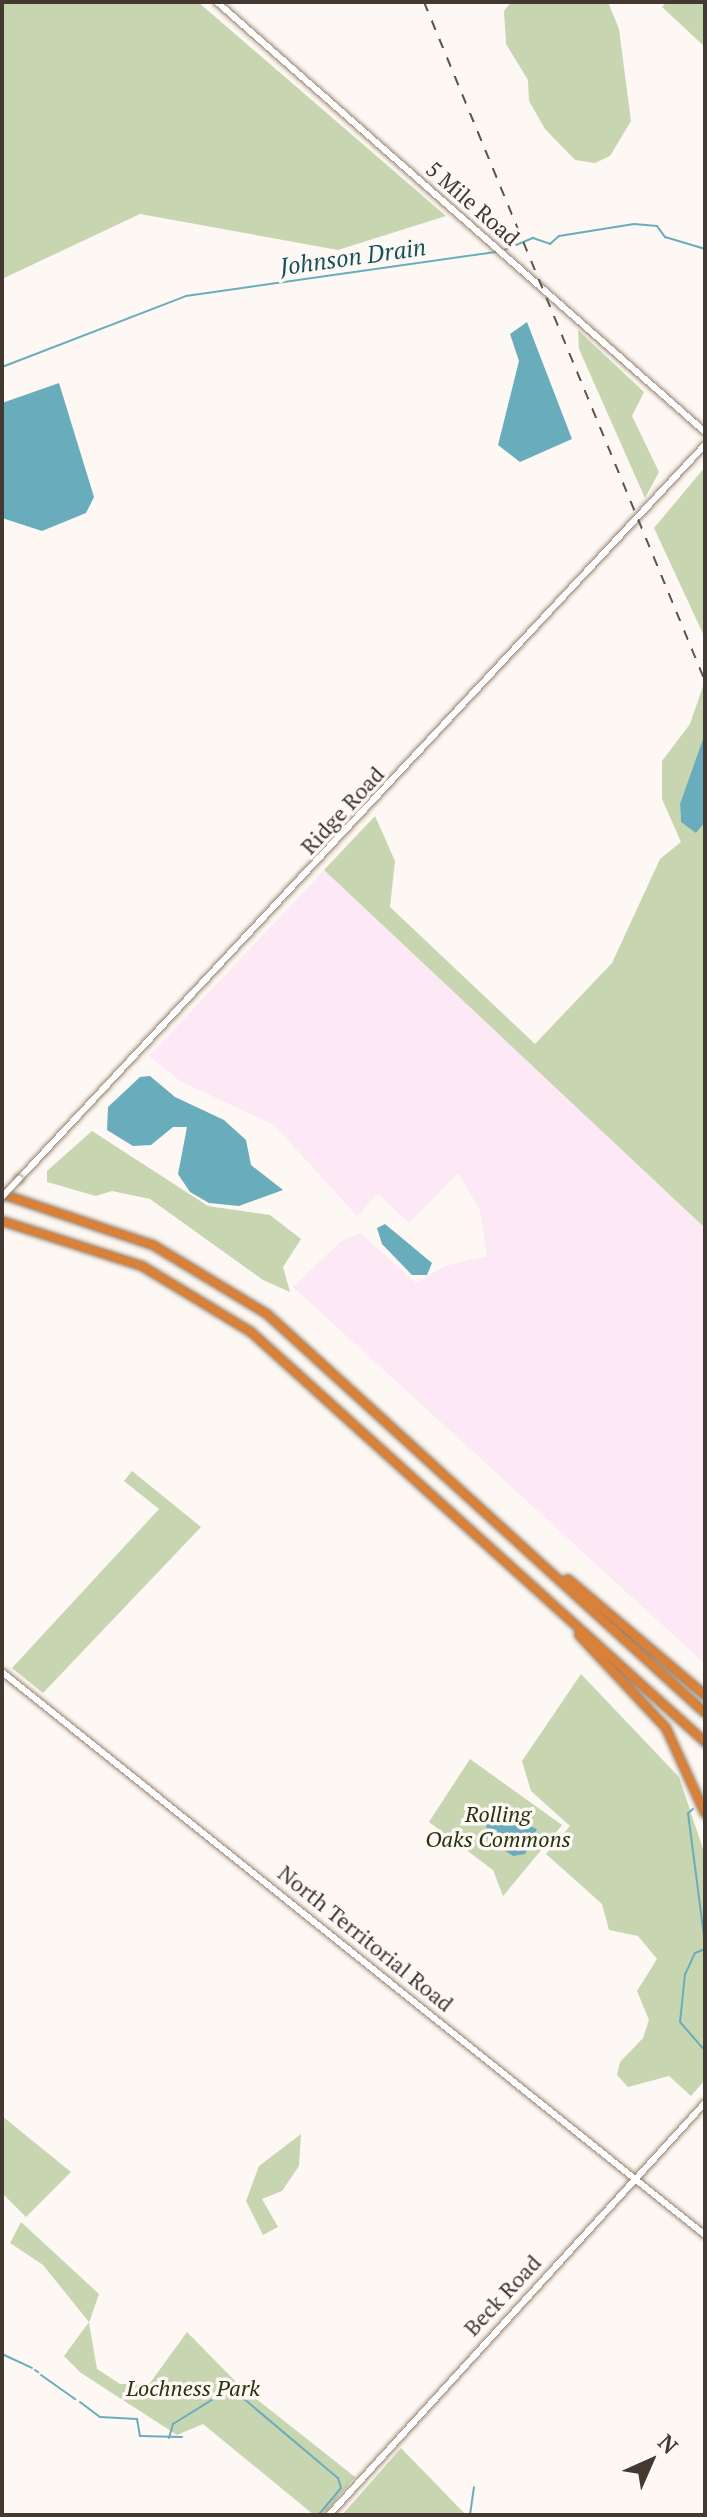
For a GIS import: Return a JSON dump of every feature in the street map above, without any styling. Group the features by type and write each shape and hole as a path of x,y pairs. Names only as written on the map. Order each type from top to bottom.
{"highway":[{"path":"2,1196 110,1226 240,1294 532,1553 705,1713"},
{"path":"2,1221 124,1258 229,1316 705,1742"},
{"path":"532,1553 705,1695"},
{"path":"535,1587 666,1728 705,1813"}],"street":[{"name":"5 Mile Road","path":"217,2 705,432"},
{"name":"Ridge Road","path":"2,1196 705,445"},
{"name":"North Territorial Road","path":"2,1672 636,2176 705,2235"},
{"name":"Beck Road","path":"329,2515 705,2103"}],"shaded area":[{"path":"324,870 705,1228 705,1664 293,1287 340,1242 360,1233 416,1283 445,1266 487,1256 480,1210 458,1173 409,1223 378,1194 357,1216 274,1125 180,1081 149,1056"}],"green space":[{"path":"2,2 198,2 446,216 338,250 140,214 2,279"},
{"path":"511,2 608,2 619,29 631,121 610,156 595,163 575,160 545,129 529,101 528,80 506,44 504,11"},
{"path":"667,2 705,2 705,47 662,7"},
{"path":"578,330 644,392 632,416 659,472 645,498 579,349"},
{"path":"705,467 705,638 654,528"},
{"path":"705,680 705,733 680,805 681,822 705,822 705,1228 324,870 375,816 395,861 390,907 535,1044 612,963 660,859 681,842 662,799 662,761 690,724"},
{"path":"92,1131 208,1206 270,1215 301,1239 283,1267 290,1292 263,1280 150,1199 112,1191 96,1196 47,1182 47,1171"},
{"path":"132,1471 201,1527 43,1693 12,1668 159,1509 124,1481"},
{"path":"581,1674 679,1777 705,1855 705,2080 691,2096 669,2076 628,2087 617,2075 620,2062 643,2038 649,2020 637,1991 657,1959 638,1936 609,1930 602,1904 546,1854 570,1826 531,1791 522,1761"},
{"name":"Rolling Oaks Commons","path":"470,1759 562,1825 503,1896 493,1870 429,1822"},
{"path":"2,2116 71,2172 26,2217 2,2193"},
{"path":"301,2134 299,2166 282,2191 262,2199 278,2227 263,2235 246,2201 259,2166"},
{"name":"Lochness Park","path":"21,2222 99,2294 89,2323 97,2369 120,2384 150,2383 187,2332 239,2385 355,2477 323,2515 314,2515 203,2424 177,2435 81,2373 64,2356 89,2322 43,2265 10,2243"},
{"path":"401,2448 466,2515 342,2515"}],"water":[{"path":"527,322 572,439 520,462 498,445 519,361 510,334"},
{"path":"59,383 94,497 86,513 42,531 2,518 2,403"},
{"path":"705,733 705,822 696,833 681,822 680,804"},
{"path":"150,1076 175,1097 224,1120 246,1140 251,1165 283,1190 239,1206 209,1203 190,1192 178,1174 187,1127 173,1127 151,1145 133,1146 107,1130 108,1107 140,1077"},
{"path":"385,1224 432,1263 427,1275 412,1275 382,1244 377,1228"},
{"path":"497,1811 537,1829 525,1854 513,1856 486,1837 487,1817"}],"waterway":[{"name":"Johnson Drain","path":"502,251 533,238 550,244 559,236 634,224 657,226 665,237 705,249"},
{"name":"Johnson Drain","path":"2,367 186,296 496,252"},
{"path":"693,1809 688,1813 705,1944"},
{"path":"705,1949 695,1953 685,1974 680,2022 705,2051"},
{"path":"2,2354 32,2368"},
{"path":"41,2375 75,2399"},
{"path":"169,2438 173,2424 231,2388 338,2478 341,2488 318,2515"},
{"path":"80,2402 100,2417 137,2419 140,2436 182,2437"},
{"path":"470,2515 474,2487"}],"railway":[{"path":"424,2 705,681"}]}
